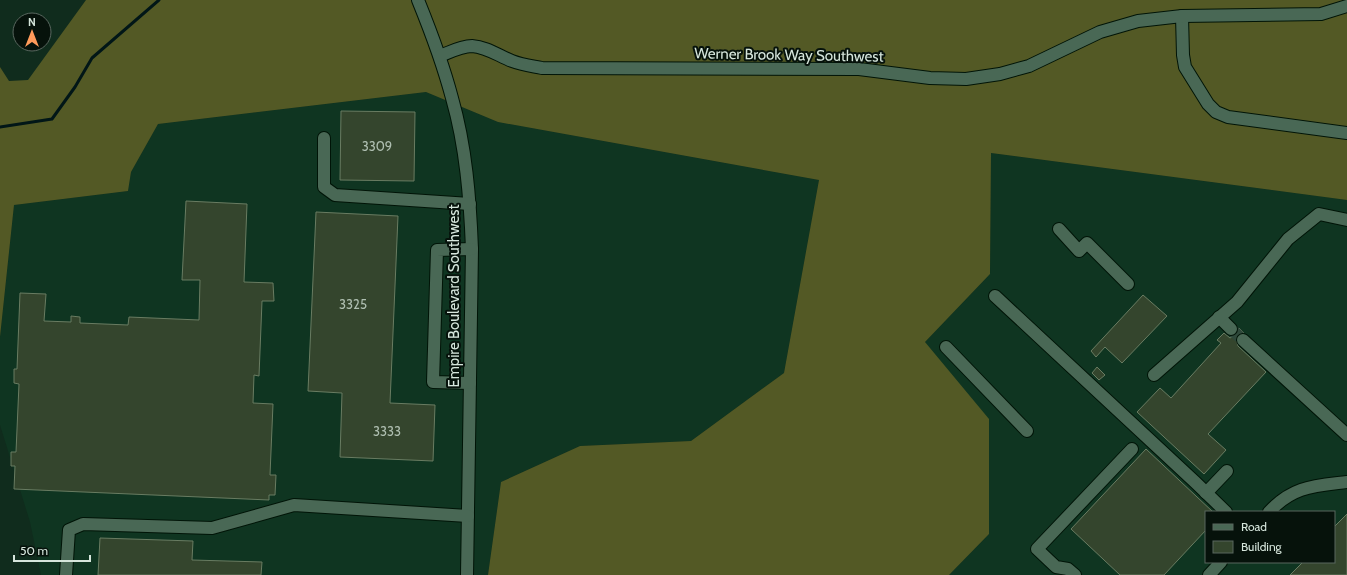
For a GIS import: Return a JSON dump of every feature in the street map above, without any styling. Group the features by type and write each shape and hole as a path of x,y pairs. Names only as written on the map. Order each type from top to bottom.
{"street":[{"name":"Empire Boulevard Southwest","path":"418,0 440,56 453,99 462,144 470,204 472,249 467,575"},
{"name":"Werner Brook Way Southwest","path":"440,56 471,46 483,48 527,66 542,68 859,69 930,78 966,79 1000,74 1029,66 1100,32 1119,25 1157,18 1182,16 1321,14 1347,6"},
{"path":"1182,16 1183,56 1185,67 1208,104 1216,112 1228,116 1347,133"},
{"path":"324,138 324,187 335,195 470,204"},
{"path":"1154,375 1237,302 1288,240 1319,214 1347,220"},
{"path":"1059,229 1079,251 1087,243 1128,284"},
{"path":"470,383 433,382 437,250 472,249"},
{"path":"995,296 1225,511"},
{"path":"1219,318 1231,329"},
{"path":"1243,340 1347,435"},
{"path":"946,347 1027,431"},
{"path":"1075,575 1068,569 1056,567 1037,549 1132,449"},
{"path":"1206,493 1227,471"},
{"path":"1270,511 1279,502 1305,487 1347,482"},
{"path":"66,575 69,530 83,524 212,528 294,505 468,516"},
{"path":"1209,575 1221,563"}],"shaded area":[{"path":"86,0 1347,0 1347,200 991,153 990,274 925,342 989,419 989,534 949,575 488,575 501,482 580,446 691,441 784,373 819,180 498,122 426,92 158,124 131,172 128,191 14,205 0,337 0,67 9,81 28,80 48,52 52,52 52,47"},
{"path":"426,92 498,122 819,180 784,373 691,441 580,446 501,482 488,575 41,575 30,522 0,425 0,337 14,205 128,191 131,172 158,124"},
{"path":"991,153 1347,200 1347,575 949,575 989,534 925,342 990,274"}],"building":[{"path":"341,111 415,112 414,181 340,180"},
{"path":"186,201 247,204 244,282 273,283 274,301 262,301 259,376 254,375 253,403 273,404 270,475 276,475 275,495 269,495 269,500 14,489 15,466 11,466 11,452 16,452 19,384 14,383 14,369 17,369 20,293 46,294 44,321 71,322 71,316 80,317 80,323 128,325 129,317 199,320 200,280 182,280"},
{"path":"316,212 398,216 390,403 435,405 433,461 340,457 342,393 308,391"},
{"path":"1143,295 1167,316 1122,363 1105,347 1096,357 1091,351"},
{"path":"1239,328 1244,333 1238,335 1236,338 1238,346 1266,372 1208,434 1226,450 1204,474 1137,412 1160,388 1171,398 1221,343 1217,340 1224,333 1230,338 1237,334"},
{"path":"1097,367 1105,375 1099,380 1092,373"},
{"path":"1146,449 1212,511 1205,511 1205,531 1164,575 1120,575 1071,529"},
{"path":"1347,514 1347,575 1290,575 1302,563 1335,563 1335,526"},
{"path":"100,538 193,541 192,560 262,562 261,575 98,575"}],"waterway":[{"path":"0,127 52,119 75,87 92,58 159,0"}],"tunnel":[{"path":"1231,329 1243,340"}]}
